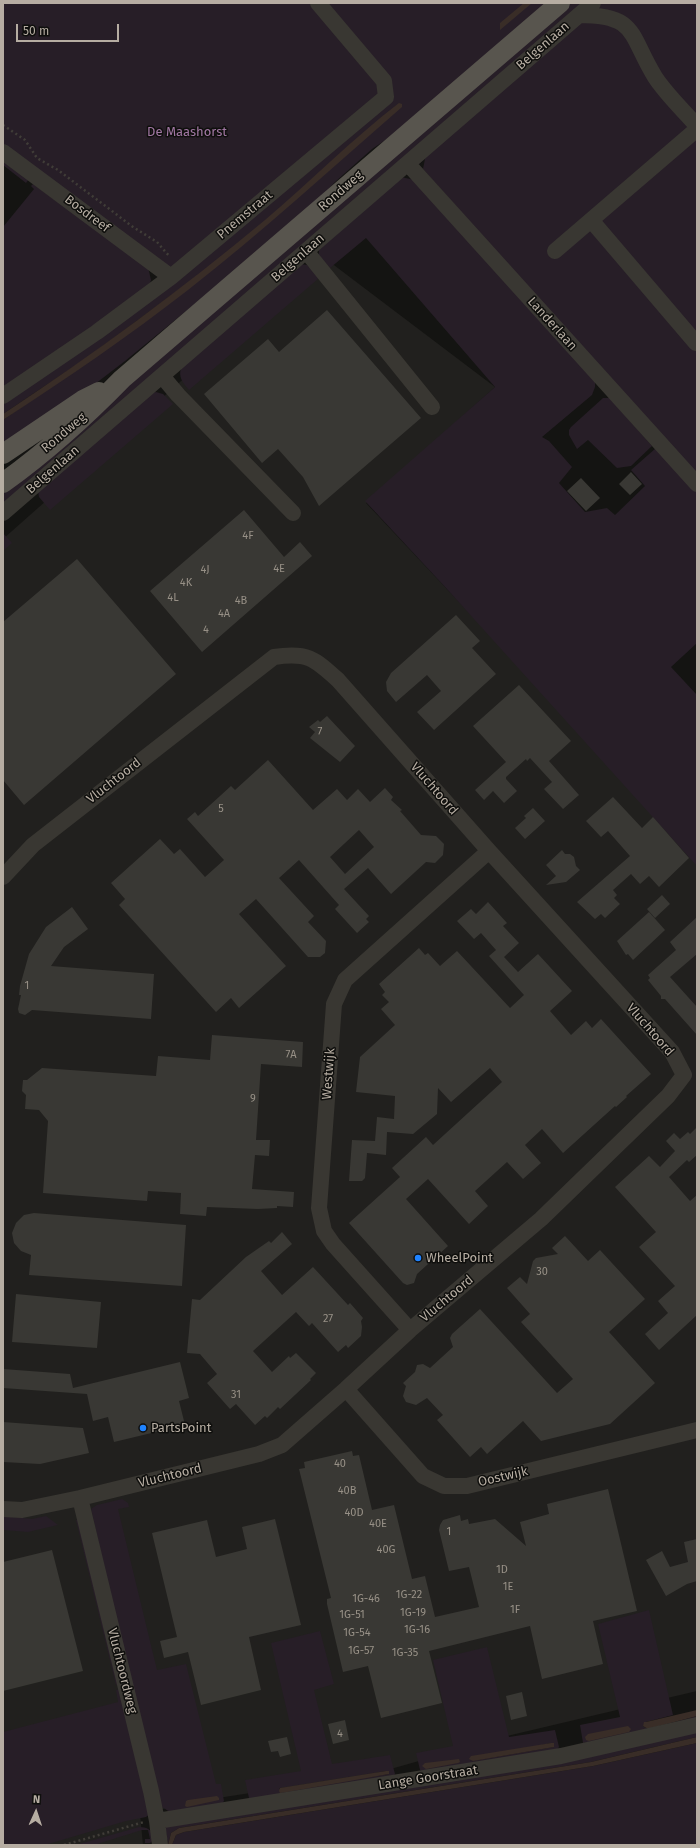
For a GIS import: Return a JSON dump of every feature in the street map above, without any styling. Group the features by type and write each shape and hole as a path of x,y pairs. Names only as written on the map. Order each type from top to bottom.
{"main road":[{"name":"Rondweg","path":"3,482 91,410 122,379 560,3"},
{"name":"Rondweg","path":"3,454 83,400 122,379"}],"street":[{"name":"Pnemstraat","path":"3,396 97,332 171,277 386,97 384,81 318,3"},
{"name":"Belgenlaan","path":"3,513 593,3"},
{"path":"555,250 697,127 655,77 634,36 623,24 613,18 599,15 579,16"},
{"name":"Bosdreef","path":"3,152 171,277"},
{"name":"Landerlaan","path":"408,164 697,484"},
{"path":"590,220 696,343"},
{"path":"306,251 432,407"},
{"path":"162,376 178,395 293,512"},
{"name":"Vluchtoord","path":"3,877 33,845 274,657 295,654 309,658 323,666 338,680 489,851 672,1052 691,1076 668,1096 541,1219 410,1330 346,1390 282,1445 259,1454 80,1498 22,1510 3,1509"},
{"name":"Westwijk","path":"410,1330 333,1244 324,1231 319,1208 334,1004 345,980 489,851"},
{"name":"Oostwijk","path":"346,1390 423,1476 444,1486 467,1486 697,1430"},
{"name":"Vluchtoordweg","path":"80,1498 157,1821 160,1845"},
{"name":"Lange Goorstraat","path":"157,1821 562,1756 697,1725"}],"path":[{"path":"3,125 25,140 37,158 58,170 133,227 157,242 169,254 172,268 171,277"},
{"path":"64,1845 136,1824 157,1821"}],"shaded area":[{"path":"524,3 532,3 500,30 500,23"},
{"path":"399,103 402,104 402,107 216,268 120,341 3,420 3,414 137,321 233,246 282,206 365,131"},
{"path":"322,256 495,387 366,503 697,855 697,1691 507,1736 373,1774 205,1800 140,1814 143,1845 3,1845 3,539"},
{"path":"697,1710 697,1716 648,1729 643,1726 644,1722"},
{"path":"628,1726 631,1729 629,1732 589,1741 586,1740 585,1737 588,1734"},
{"path":"697,1737 697,1743 593,1766 184,1832 176,1835 172,1845 168,1845 171,1833 179,1828 591,1762"},
{"path":"554,1743 554,1747 473,1761 469,1759 471,1756"},
{"path":"459,1759 460,1762 458,1763 426,1769 422,1766 425,1763"},
{"path":"389,1771 389,1774 287,1792 280,1793 279,1791 280,1788"},
{"path":"217,1796 219,1800 187,1807 185,1806 186,1801 188,1800"}],"green space":[{"name":"De Maashorst","path":"3,3 697,3 697,479 423,169 425,159 3,506 3,489 405,127 372,149 335,182 305,214 125,361 65,407 3,447 3,420 103,351 185,291 181,288 88,357 3,414 3,401 172,281 3,153"},
{"path":"3,157 29,179 26,183 3,165"},
{"path":"401,177 415,180 595,380 595,387 592,395 542,437 549,441 572,467 559,483 585,512 607,508 615,515 645,486 631,470 656,448 697,491 697,643 671,667 697,695 697,866 446,588 365,501 495,387 366,238 330,268 319,255 319,250"},
{"path":"33,184 148,267 151,280 149,286 3,390 3,227 34,189 31,186"},
{"path":"301,264 307,265 319,278 189,390 180,376 182,366"},
{"path":"156,392 163,394 173,404 50,510 39,497 38,491 151,393"},
{"path":"603,398 610,398 652,446 631,466 617,468 588,440 577,449 569,435 569,430 571,427"},
{"path":"3,533 12,543 3,551"},
{"path":"122,1499 128,1503 129,1507 118,1509 157,1670 186,1664 216,1784 221,1784 224,1801 219,1807 173,1814 159,1805 91,1509 97,1505"},
{"path":"3,1516 32,1519 46,1516 58,1525 28,1532 3,1530"},
{"path":"81,1519 122,1683 116,1685 76,1520"},
{"path":"649,1610 673,1715 646,1722 643,1726 648,1729 697,1716 697,1722 583,1743 580,1725 620,1717 598,1624"},
{"path":"320,1631 334,1684 314,1690 332,1764 390,1755 395,1774 391,1780 255,1801 249,1798 245,1780 301,1771 271,1643","holes":["386,1771 389,1774 279,1789"]},
{"path":"487,1647 509,1737 555,1730 559,1747 555,1753 425,1774 420,1770 416,1753 453,1746 433,1660","holes":["551,1743 553,1747 470,1761"]},
{"path":"123,1689 151,1813 146,1817 126,1821 45,1845 3,1845 3,1732 118,1702 116,1690"},
{"path":"697,1729 697,1737 591,1762 179,1828 171,1833 168,1845 165,1826"},
{"path":"697,1743 697,1845 172,1845 176,1835 184,1832 593,1766"},
{"path":"139,1827 149,1830 156,1838 150,1843 145,1843 145,1839 150,1839 148,1830 142,1830 94,1845 76,1845"}],"building":[{"path":"327,310 421,418 319,506 303,477 278,449 262,463 204,394 268,339 279,352"},
{"path":"631,472 642,484 630,495 619,484"},
{"path":"581,478 600,498 586,511 567,491"},
{"path":"244,510 284,557 300,542 312,556 202,652 150,591"},
{"path":"77,559 176,674 24,805 3,780 3,622"},
{"path":"456,615 480,641 472,648 496,674 434,730 417,712 441,691 427,675 396,702 387,691 386,682 391,673"},
{"path":"519,685 571,741 549,761 579,795 563,809 544,789 552,782 530,758 527,761 526,759 506,777 506,779 517,791 504,803 493,791 484,800 475,790 506,762 473,726"},
{"path":"327,716 355,746 340,762 310,738 315,732 309,727 318,720 320,722"},
{"path":"268,760 313,810 337,789 347,800 358,789 370,802 385,788 393,797 391,800 402,810 400,811 421,835 436,836 444,844 443,855 435,863 426,862 391,894 368,868 344,889 369,916 366,919 369,922 357,933 335,909 339,905 299,860 279,878 314,916 308,922 326,941 325,953 320,957 308,957 256,899 239,914 286,966 239,1008 231,998 216,1012 119,905 125,899 111,883 160,839 174,854 180,849 205,877 224,860 187,819 195,812 198,816 231,786 235,790","holes":["359,830 374,847 345,874 330,857"]},
{"path":"613,797 642,828 653,817 689,858 659,887 649,876 640,884 631,874 613,890 617,895 614,898 620,904 605,918 601,914 595,919 577,902 630,856 608,831 601,837 586,821"},
{"path":"533,808 545,821 525,839 515,828 526,818 524,816"},
{"path":"562,850 565,854 570,854 574,857 576,866 580,870 566,882 546,885 556,876 546,865"},
{"path":"662,895 670,904 655,918 647,909"},
{"path":"488,902 507,923 503,926 519,943 504,957 518,972 538,954 572,991 550,1011 571,1035 586,1021 592,1028 601,1019 651,1074 563,1153 542,1129 525,1145 541,1163 523,1179 507,1162 475,1191 488,1206 469,1224 428,1179 406,1199 448,1246 417,1274 414,1283 407,1285 403,1283 349,1223 400,1177 392,1168 426,1137 433,1145 502,1082 490,1068 451,1102 438,1088 437,1114 413,1134 387,1132 386,1155 367,1153 365,1178 362,1181 349,1181 352,1140 375,1141 377,1117 394,1119 395,1096 356,1092 360,1057 395,1025 381,1009 389,1002 382,995 385,992 379,984 419,948 425,955 428,953 440,966 457,951 510,1008 524,995 489,956 496,950 481,933 474,939 457,921 471,909 476,914"},
{"path":"72,907 88,929 64,947 51,966 154,974 151,1019 32,1010 25,1015 19,1013 18,1009 21,995 19,995 20,986 29,954 46,927"},
{"path":"649,912 665,930 633,960 628,954 626,955 617,941"},
{"path":"697,917 697,954 670,977 697,1007 697,1035 665,999 661,999 661,996 648,980 650,978 648,975 676,950 670,942"},
{"path":"212,1035 303,1042 302,1067 261,1064 256,1140 270,1140 269,1156 255,1155 252,1189 294,1192 293,1207 277,1206 277,1208 258,1209 207,1207 206,1216 180,1214 181,1193 148,1191 147,1201 43,1193 48,1121 39,1110 25,1109 26,1095 22,1091 23,1080 27,1080 42,1068 156,1076 158,1056 210,1060"},
{"path":"697,1127 697,1155 689,1162 687,1160 669,1177 690,1201 697,1195 697,1315 659,1350 645,1334 668,1313 658,1301 675,1286 639,1247 656,1232 615,1187 649,1156 660,1167 675,1151 666,1141 674,1133 680,1139 688,1132 690,1134"},
{"path":"34,1213 186,1225 182,1286 29,1275 31,1255 21,1251 14,1243 12,1233 16,1223 24,1215"},
{"path":"282,1232 292,1244 261,1271 282,1295 313,1267 348,1305 350,1303 363,1318 361,1321 361,1336 348,1348 346,1345 338,1352 312,1323 309,1326 296,1312 253,1351 272,1372 289,1356 290,1358 296,1353 316,1373 310,1379 311,1380 280,1409 278,1407 267,1418 265,1416 255,1425 236,1404 230,1409 207,1383 217,1374 200,1354 187,1353 192,1299 200,1300 246,1257 269,1241 271,1243"},
{"path":"565,1236 588,1261 600,1250 645,1299 609,1332 655,1383 610,1424 541,1441 523,1421 487,1454 481,1447 470,1457 437,1420 443,1415 427,1398 416,1405 406,1402 403,1396 406,1386 403,1383 415,1372 417,1365 423,1364 430,1368 453,1347 450,1338 452,1334 480,1309 557,1393 573,1379 521,1322 530,1314 507,1288 520,1277 527,1284 533,1261 536,1258 558,1254 552,1248"},
{"path":"16,1294 101,1302 97,1348 12,1342"},
{"path":"180,1362 189,1398 179,1401 185,1425 114,1442 108,1417 93,1421 87,1394 3,1388 3,1369 70,1374 73,1388"},
{"path":"3,1422 83,1428 89,1453 40,1464 3,1462"},
{"path":"352,1451 353,1456 359,1455 372,1510 394,1505 412,1579 425,1576 435,1617 479,1607 469,1567 449,1571 439,1530 443,1520 460,1515 461,1521 468,1519 469,1524 495,1519 526,1546 520,1522 549,1514 547,1504 608,1489 637,1611 593,1621 603,1664 542,1679 530,1626 429,1651 442,1703 381,1718 368,1666 343,1672 327,1604 327,1599 331,1598 299,1469 305,1468 304,1462"},
{"path":"275,1519 301,1625 249,1637 261,1690 201,1705 188,1652 164,1658 160,1641 177,1637 152,1533 207,1520 216,1557 247,1549 242,1527"},
{"path":"697,1539 697,1581 687,1584 666,1596 646,1560 662,1551 670,1567 688,1562 684,1542"},
{"path":"52,1550 83,1671 3,1691 3,1562"},
{"path":"522,1692 527,1716 511,1720 506,1696"},
{"path":"345,1720 349,1740 333,1744 328,1724"},
{"path":"287,1737 291,1754 280,1757 278,1751 271,1752 268,1741"}],"place":[{"name":"WheelPoint","path":"418,1258"},
{"name":"PartsPoint","path":"143,1428"}]}
